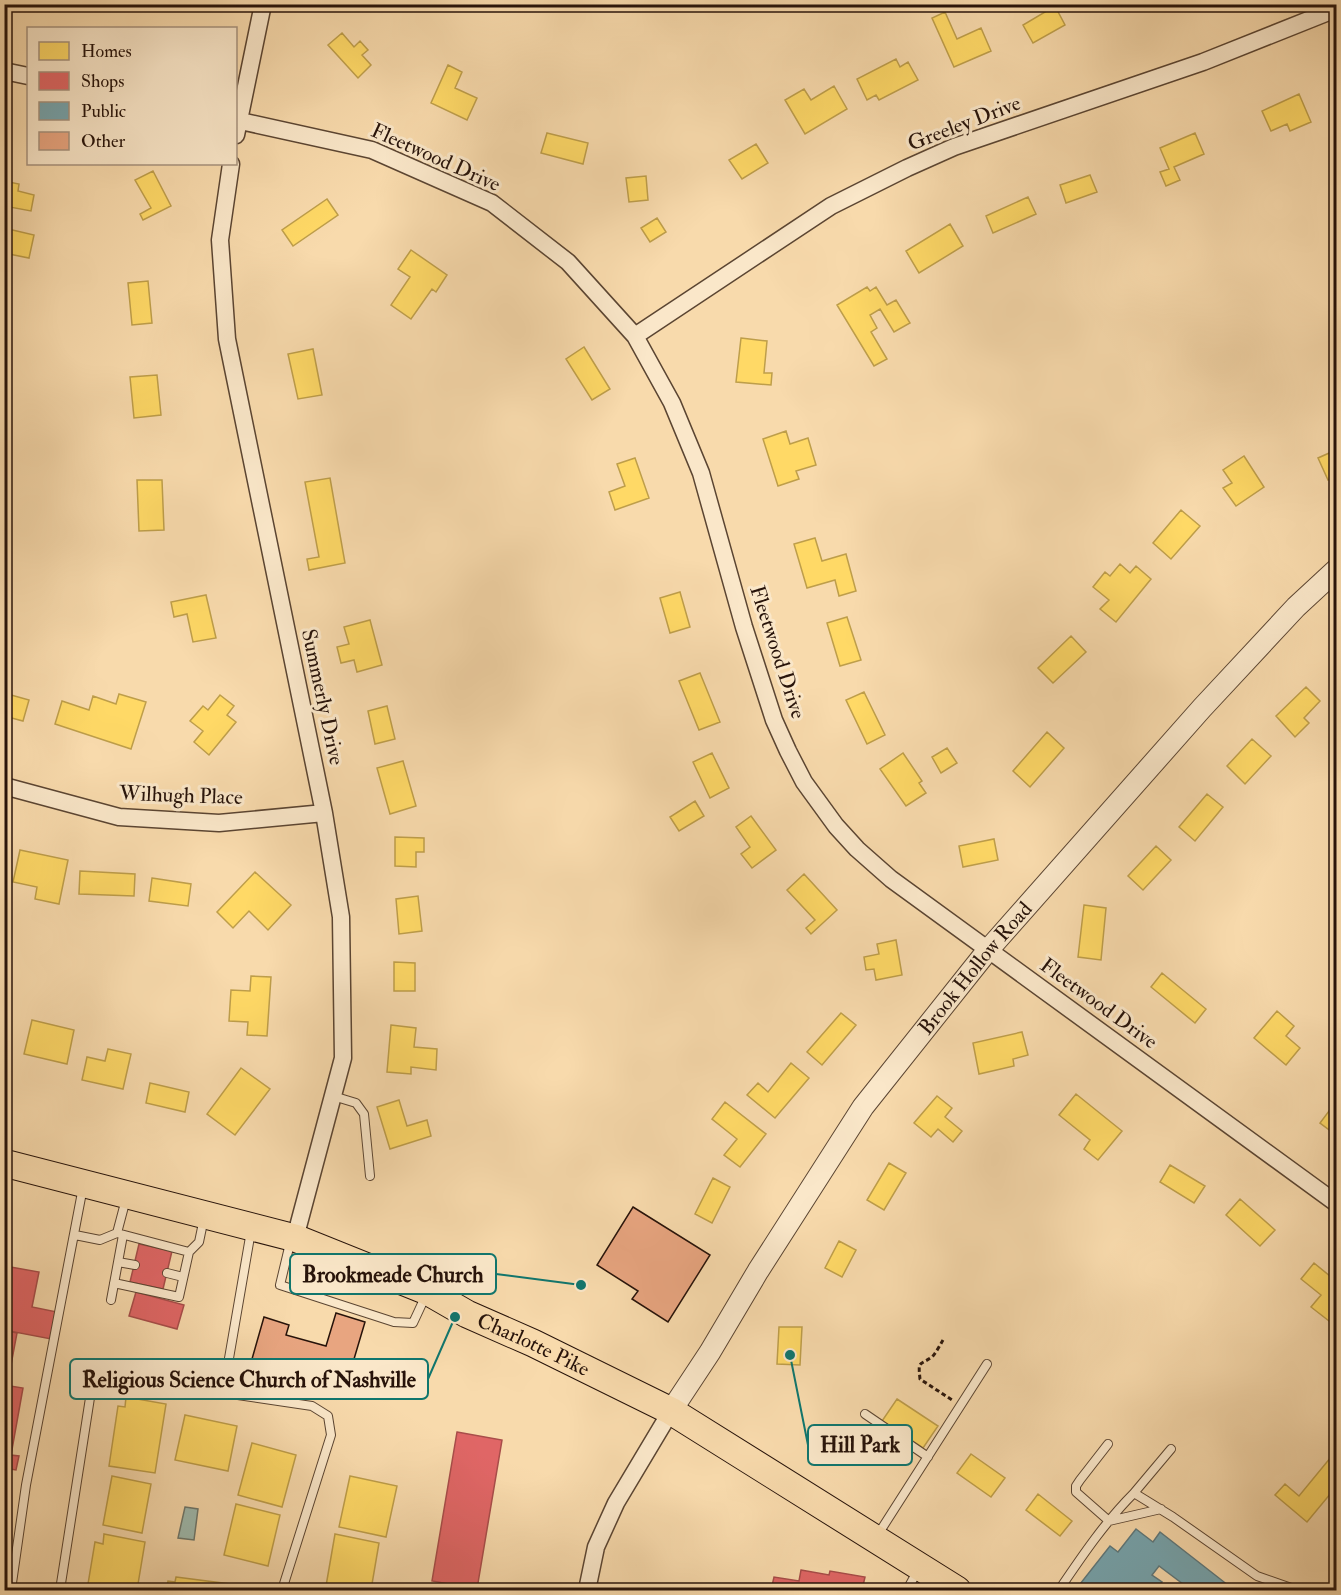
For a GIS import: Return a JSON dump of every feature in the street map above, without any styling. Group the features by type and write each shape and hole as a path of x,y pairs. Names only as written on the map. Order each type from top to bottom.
{"main road":[{"name":"Charlotte Pike","path":"4,1162 293,1238 427,1291 467,1314 533,1343 671,1411 936,1579"}],"street":[{"path":"237,121 263,4"},
{"name":"Greeley Drive","path":"635,336 831,206 907,168 954,147 1203,62 1336,9"},
{"path":"4,71 27,76"},
{"name":"Fleetwood Drive","path":"237,125 372,150 492,203 568,262 635,336 672,403 701,472 744,627 774,720 804,782 836,826 857,849 891,879 1336,1203"},
{"name":"Summerly Drive","path":"231,165 220,240 226,339 324,813 341,916 343,1058 293,1238"},
{"name":"Brook Hollow Road","path":"671,1411 863,1107 988,950 1202,708 1296,607 1336,570"},
{"name":"Wilhugh Place","path":"4,786 119,817 219,823 324,813"},
{"path":"587,1590 596,1547 616,1503 671,1411"}],"lane":[{"path":"333,1096 356,1103 364,1114 370,1176"},
{"path":"11,1590 26,1485 83,1184"},
{"path":"111,1300 126,1195"},
{"path":"114,1283 178,1297 189,1252 199,1242 204,1215"},
{"path":"223,1393 251,1227"},
{"path":"75,1235 100,1240 120,1234 189,1252"},
{"path":"293,1238 280,1285 394,1322 413,1323 427,1291"},
{"path":"118,1262 135,1265"},
{"path":"167,1273 183,1276"},
{"path":"875,1539 987,1364"},
{"path":"60,1590 92,1385 100,1375 312,1406 328,1416 331,1435 282,1590"},
{"path":"864,1414 928,1457"},
{"path":"1108,1444 1080,1480 1076,1492 1109,1521"},
{"path":"1059,1590 1109,1521 1171,1449"},
{"path":"1134,1493 1161,1509 1257,1576 1296,1590"},
{"path":"1109,1521 1161,1509"},
{"path":"907,1590 936,1579"}],"path":[{"path":"943,1340 933,1356 921,1361 918,1367 920,1379 952,1400"}],"shaded area":[{"path":"185,1507 198,1509 194,1540 178,1538"}],"building: Homes":[{"path":"1055,6 1065,25 1033,43 1023,25"},
{"path":"945,12 957,39 981,28 991,51 954,67 932,18"},
{"path":"342,33 354,47 360,41 368,50 362,55 371,65 358,78 328,45"},
{"path":"896,59 900,67 908,62 918,80 879,100 876,95 867,100 857,79"},
{"path":"448,65 462,72 455,88 477,98 467,120 431,103"},
{"path":"834,86 847,109 805,134 785,100 804,89 811,100"},
{"path":"1299,94 1311,122 1290,131 1287,124 1271,131 1262,111"},
{"path":"547,133 588,143 583,164 541,153"},
{"path":"1195,133 1204,154 1174,167 1180,180 1166,186 1160,172 1169,169 1160,148"},
{"path":"756,144 768,163 742,179 729,160"},
{"path":"153,171 171,206 143,220 140,214 151,208 135,180"},
{"path":"1090,175 1097,192 1066,203 1060,185"},
{"path":"646,176 648,200 629,202 626,178"},
{"path":"4,181 19,184 18,191 34,195 31,211 4,206"},
{"path":"1028,197 1036,214 993,233 986,216"},
{"path":"327,199 338,215 293,246 282,230"},
{"path":"657,218 666,232 650,242 641,228"},
{"path":"950,224 963,246 919,273 906,251"},
{"path":"4,228 34,235 29,258 4,253"},
{"path":"411,250 447,275 436,292 432,289 411,319 391,305 410,277 398,269"},
{"path":"148,281 152,323 132,325 128,283"},
{"path":"867,287 870,291 876,287 887,305 896,300 910,323 894,332 880,309 870,315 877,328 871,332 887,359 874,366 837,305"},
{"path":"741,338 767,341 764,373 772,373 771,385 736,382"},
{"path":"584,347 610,389 592,400 566,359"},
{"path":"313,349 322,395 298,399 288,354"},
{"path":"157,375 161,415 134,418 130,377"},
{"path":"786,431 790,444 808,438 816,465 796,471 799,479 778,486 763,439"},
{"path":"1336,450 1336,476 1328,480 1318,458"},
{"path":"1244,456 1264,487 1236,506 1223,488 1232,483 1223,470"},
{"path":"635,458 649,498 615,510 609,492 625,486 617,464"},
{"path":"330,478 345,563 309,570 307,559 319,557 305,482"},
{"path":"137,480 162,480 164,530 139,531"},
{"path":"1181,510 1200,526 1171,559 1153,543"},
{"path":"815,538 822,561 846,554 856,591 839,596 835,580 807,588 794,544"},
{"path":"1120,564 1130,573 1136,566 1151,579 1116,622 1100,609 1109,600 1093,587 1105,572 1110,576"},
{"path":"680,592 690,627 670,633 660,598"},
{"path":"206,595 216,638 193,642 187,614 174,617 171,602"},
{"path":"847,617 861,660 840,666 827,623"},
{"path":"370,620 382,665 357,672 354,660 341,663 337,647 349,644 344,627"},
{"path":"1071,636 1086,652 1053,683 1038,668"},
{"path":"700,673 720,722 699,730 679,681"},
{"path":"1306,687 1320,701 1304,718 1309,723 1295,737 1276,716"},
{"path":"864,692 885,735 867,744 846,700"},
{"path":"4,693 29,700 23,721 4,716"},
{"path":"119,694 146,702 131,749 55,724 62,701 89,710 93,696 116,704"},
{"path":"220,695 234,706 227,715 236,722 209,755 194,742 203,731 190,721 203,706 208,710"},
{"path":"387,706 395,739 375,744 368,711"},
{"path":"1047,732 1064,748 1030,787 1013,771"},
{"path":"1252,739 1271,756 1245,784 1227,766"},
{"path":"947,748 957,763 941,773 932,757"},
{"path":"712,753 729,788 710,798 693,762"},
{"path":"903,753 922,781 919,783 926,793 906,806 880,769"},
{"path":"403,761 416,806 390,814 377,768"},
{"path":"1207,794 1223,807 1195,841 1179,827"},
{"path":"695,801 704,816 679,831 670,817"},
{"path":"751,816 776,850 752,868 741,854 750,847 736,827"},
{"path":"395,837 424,838 424,852 416,852 416,867 395,866"},
{"path":"994,839 998,860 963,867 959,846"},
{"path":"1156,846 1171,860 1143,890 1128,876"},
{"path":"20,850 68,860 59,904 35,899 37,887 13,882"},
{"path":"80,871 135,874 134,896 79,894"},
{"path":"255,872 291,905 268,930 249,911 233,928 217,912"},
{"path":"804,874 837,910 811,934 806,928 815,920 787,890"},
{"path":"152,878 191,884 188,906 149,901"},
{"path":"418,896 422,931 399,934 396,899"},
{"path":"1084,905 1106,908 1101,960 1078,957"},
{"path":"896,940 902,975 876,980 874,969 866,970 864,957 879,954 877,944"},
{"path":"394,962 415,963 415,991 394,991"},
{"path":"1162,973 1206,1009 1195,1023 1151,987"},
{"path":"251,976 271,977 267,1036 247,1035 248,1022 229,1021 231,990 250,991"},
{"path":"1277,1011 1294,1026 1286,1036 1300,1048 1286,1065 1254,1038"},
{"path":"841,1013 856,1025 822,1065 807,1052"},
{"path":"32,1020 74,1030 67,1064 24,1054"},
{"path":"391,1025 416,1028 414,1047 437,1049 436,1070 411,1067 411,1074 387,1072"},
{"path":"1022,1032 1028,1055 1013,1059 1014,1066 979,1074 973,1043"},
{"path":"108,1049 131,1054 123,1089 82,1080 87,1057 105,1061"},
{"path":"791,1063 809,1078 775,1118 747,1095 758,1083 768,1092"},
{"path":"241,1068 270,1089 235,1135 207,1114"},
{"path":"150,1083 189,1092 185,1112 146,1103"},
{"path":"1076,1094 1122,1131 1098,1160 1084,1149 1090,1140 1059,1115"},
{"path":"937,1096 952,1108 945,1117 962,1131 953,1142 938,1129 931,1137 914,1123"},
{"path":"399,1100 407,1126 427,1120 431,1136 390,1149 377,1107"},
{"path":"725,1102 766,1134 740,1167 724,1155 737,1139 712,1119"},
{"path":"1336,1103 1336,1135 1320,1123"},
{"path":"889,1163 906,1173 884,1210 867,1200"},
{"path":"1170,1165 1205,1186 1194,1203 1160,1182"},
{"path":"713,1178 730,1187 712,1223 695,1214"},
{"path":"1240,1199 1275,1230 1260,1246 1226,1215"},
{"path":"839,1241 856,1250 842,1277 825,1268"},
{"path":"1314,1263 1336,1281 1336,1311 1329,1321 1311,1307 1321,1295 1301,1279"},
{"path":"779,1327 802,1327 800,1365 777,1364"},
{"path":"126,1397 166,1404 155,1473 109,1466 118,1406 125,1407"},
{"path":"897,1399 938,1426 923,1448 882,1421"},
{"path":"185,1415 237,1426 228,1471 175,1460"},
{"path":"252,1443 296,1455 282,1507 238,1495"},
{"path":"971,1454 1005,1478 991,1497 957,1473"},
{"path":"1331,1457 1336,1461 1336,1487 1307,1522 1275,1495 1285,1484 1299,1496"},
{"path":"112,1476 151,1484 142,1533 103,1525"},
{"path":"350,1476 397,1486 386,1537 339,1527"},
{"path":"1038,1494 1072,1521 1060,1536 1026,1510"},
{"path":"236,1504 280,1515 268,1566 224,1555"},
{"path":"104,1534 145,1542 137,1590 87,1590 95,1542 103,1544"},
{"path":"335,1534 379,1543 371,1590 349,1590 326,1586"},
{"path":"176,1577 230,1584 229,1590 166,1590 168,1581 175,1582"}],"building: Shops":[{"path":"139,1244 172,1251 163,1289 130,1282"},
{"path":"5,1266 39,1272 32,1307 57,1312 51,1339 4,1330"},
{"path":"136,1292 184,1305 177,1329 129,1316"},
{"path":"4,1330 17,1333 7,1386 4,1385"},
{"path":"4,1385 23,1388 11,1455 19,1456 16,1470 4,1468"},
{"path":"457,1432 502,1440 477,1589 432,1581"},
{"path":"801,1570 829,1575 830,1571 865,1577 862,1590 771,1590 774,1577 799,1581"}],"building: Public":[{"path":"1136,1529 1153,1542 1160,1532 1233,1589 1191,1590 1159,1566 1152,1575 1162,1582 1155,1590 1088,1590 1080,1584 1110,1546 1118,1552"}],"building: Other":[{"path":"633,1207 710,1255 668,1322 632,1299 638,1291 597,1265"},
{"path":"336,1313 365,1322 346,1386 252,1359 264,1317 289,1325 286,1335 326,1346"}],"place":[{"name":"Brookmeade Church","path":"581,1285"},
{"name":"Religious Science Church of Nashville","path":"455,1317"},
{"name":"Hill Park","path":"790,1355"}]}
